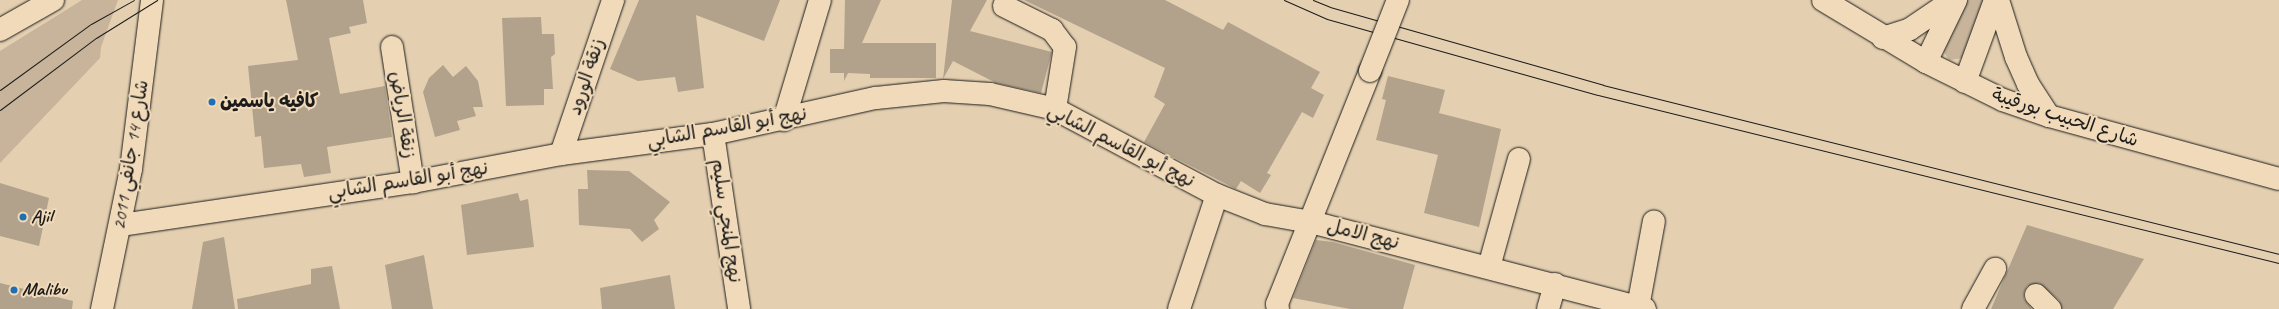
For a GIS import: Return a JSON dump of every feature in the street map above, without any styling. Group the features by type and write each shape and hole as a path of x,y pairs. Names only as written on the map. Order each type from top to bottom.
{"street":[{"path":"0,30 53,0"},
{"name":"شارع 14 جانفي 2011","path":"102,309 121,225 131,169 152,0"},
{"name":"زنقة الورود","path":"561,154 613,0"},
{"path":"784,120 820,0"},
{"name":"نهج الامل","path":"1398,0 1311,222 1555,284 1642,308"},
{"name":"شارع الحبيب بورقيبة","path":"1823,0 1883,38 1926,62 2003,100 2049,116 2279,179"},
{"path":"1883,38 1910,30 1954,0"},
{"path":"1926,62 1954,0"},
{"path":"1965,82 1996,0"},
{"path":"1996,0 2016,57 2028,84 2049,116"},
{"path":"1004,6 1052,30 1065,47 1055,109"},
{"name":"زنقة الرياض","path":"392,47 413,182"},
{"name":"نهج أبو القاسم الشابي","path":"121,225 413,182 561,154 713,134 784,120 876,98 944,91 990,94 1055,109 1217,194 1265,214 1311,222"},
{"name":"نهج المنجي سليم","path":"713,134 739,309"},
{"path":"1489,267 1518,159"},
{"path":"1179,309 1217,194"},
{"path":"1642,308 1654,221"},
{"path":"1278,309 1311,222"},
{"path":"1973,309 1994,269"},
{"path":"1548,309 1555,284"}],"shaded area":[{"path":"82,0 118,0 101,47 100,58 0,163 0,51"},
{"path":"1964,0 1984,0 1979,27 1962,58 1949,60 1942,49"}],"building":[{"path":"286,0 363,0 367,23 349,27 351,33 329,38 340,94 385,86 392,137 327,147 331,173 304,177 301,164 264,168 261,136 255,137 248,66 298,60"},
{"path":"639,0 780,0 764,41 696,15 704,88 678,92 675,77 638,81 610,69"},
{"path":"845,0 881,0 862,43 936,43 936,78 870,78 870,74 848,73 844,81 844,73 830,73 830,49 844,49"},
{"path":"952,0 987,0 970,31 1052,52 1041,93 996,83 953,61 943,79"},
{"path":"1024,0 1165,0 1223,30 1228,22 1320,72 1311,88 1324,95 1313,118 1302,112 1267,173 1271,175 1260,193 1241,181 1236,189 1144,142 1165,104 1154,97 1165,68"},
{"path":"541,17 542,34 554,34 555,54 551,57 553,89 544,89 544,105 506,106 502,18"},
{"path":"443,65 453,77 466,66 478,81 483,107 473,107 476,116 457,121 460,130 435,137 423,92 429,78"},
{"path":"1388,76 1445,90 1439,113 1501,129 1479,227 1424,213 1438,155 1376,140 1386,100 1382,99"},
{"path":"587,170 629,171 670,202 654,220 659,229 642,242 630,229 579,225 578,189 588,189"},
{"name":"Ajil","path":"0,183 49,198 39,246 0,236"},
{"path":"518,193 520,201 528,199 534,247 467,255 461,205"},
{"path":"2027,225 2144,259 2113,309 2062,309 2059,300 2039,283 2027,286 2024,292 2024,299 2032,309 1991,309"},
{"path":"224,237 235,309 192,309 203,242"},
{"path":"1316,240 1333,242 1415,265 1403,309 1350,309 1293,298"},
{"path":"424,255 433,309 392,309 385,265"},
{"path":"332,266 340,309 238,309 237,299 311,284 311,269"},
{"path":"670,275 675,309 602,309 600,288"},
{"name":"Malibu","path":"0,283 73,301 72,309 0,309"}],"tram line":[{"path":"0,90 91,24 134,0"},
{"path":"0,110 96,38 157,0"},
{"path":"1284,0 1327,19 1598,95 2279,263"},
{"path":"1313,0 1330,7 1603,85 2279,254"}],"place":[{"name":"كافيه ياسمين","path":"212,102"},
{"name":"Ajil","path":"23,217"},
{"name":"Malibu","path":"14,290"}]}
